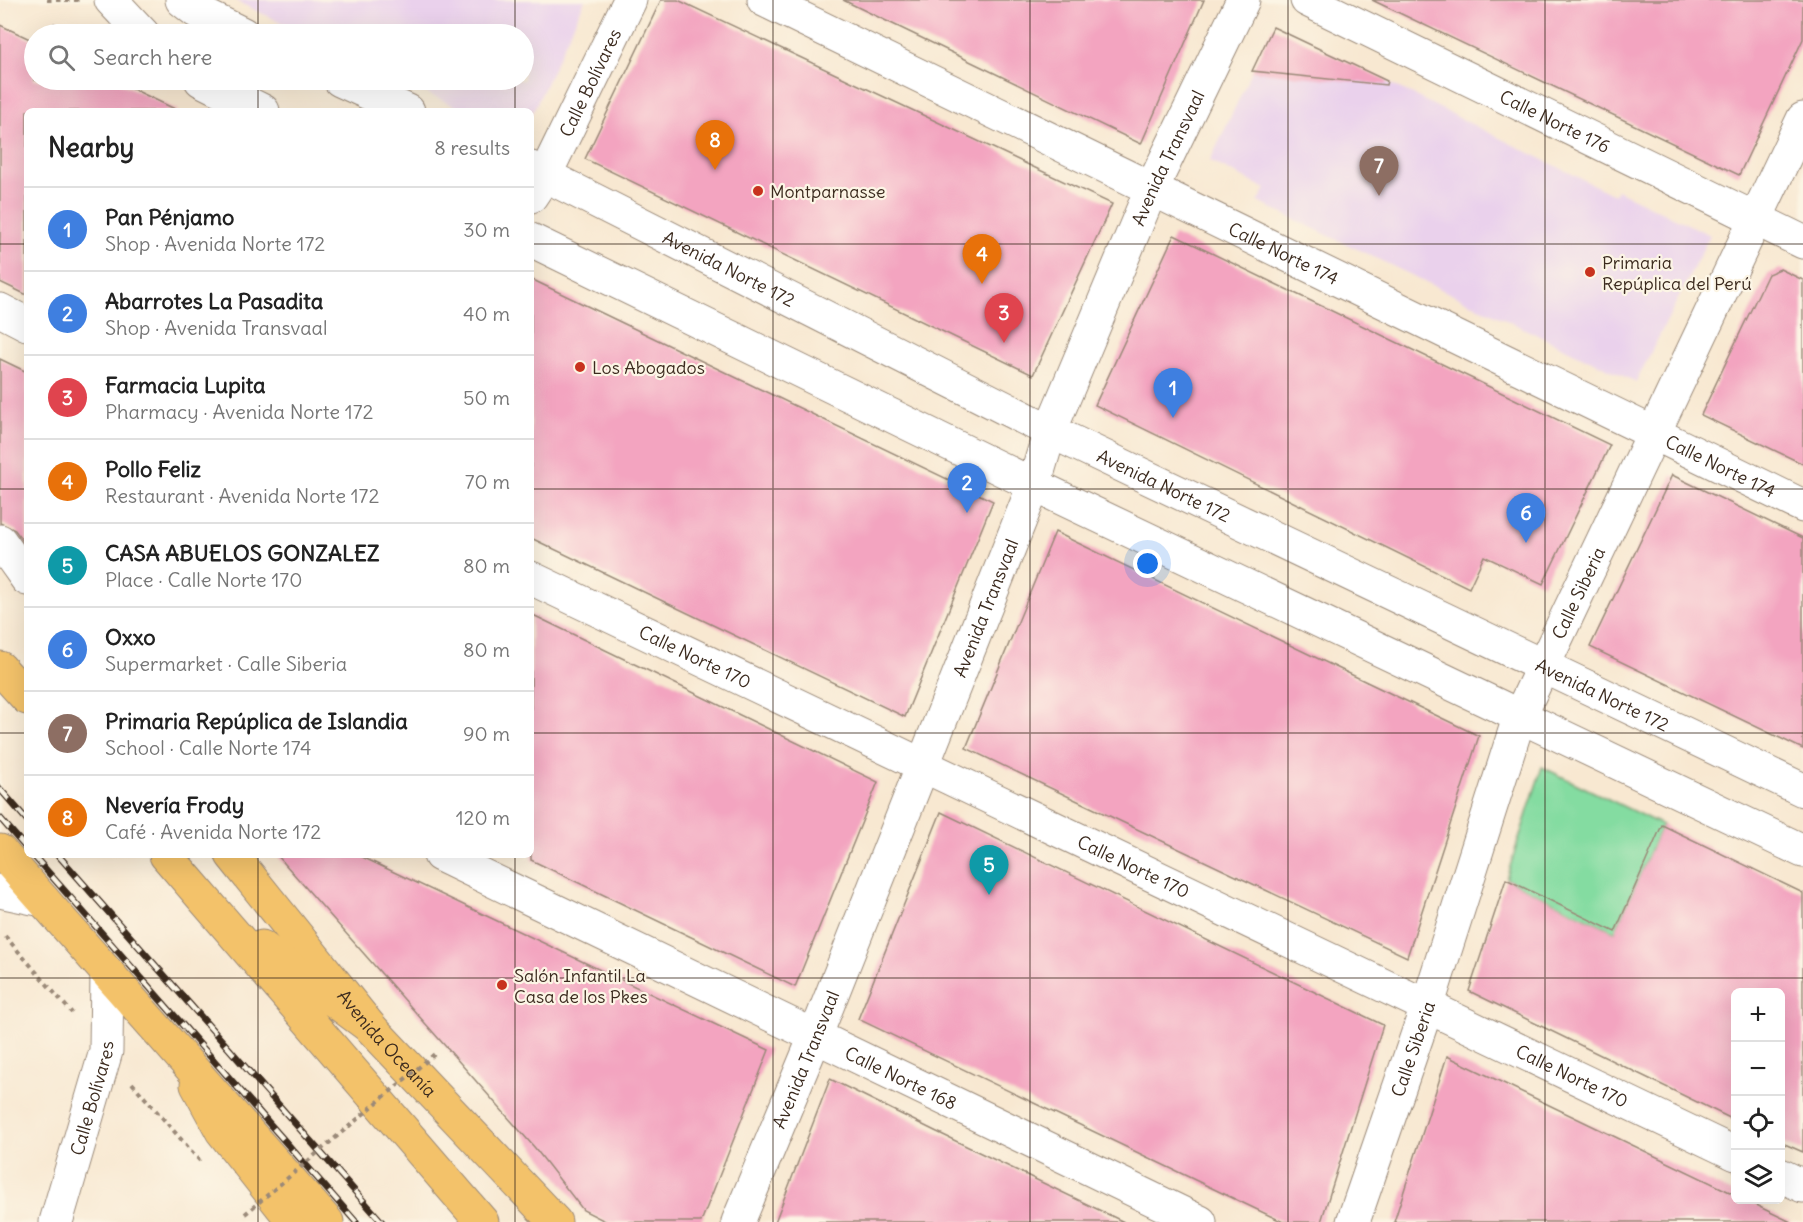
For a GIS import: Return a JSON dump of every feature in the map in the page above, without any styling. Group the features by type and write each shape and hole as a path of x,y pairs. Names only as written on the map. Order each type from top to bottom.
{"main road":[{"path":"0,668 24,695"},
{"path":"0,851 327,1222"},
{"path":"169,858 482,1222"},
{"name":"Avenida Oceanía","path":"234,858 369,1027 555,1222"},
{"path":"215,912 369,1027"},
{"path":"183,1059 222,1131 294,1222"}],"street":[{"path":"111,0 134,24"},
{"path":"183,0 196,11 223,24"},
{"name":"Calle Bolívares","path":"536,180 630,0"},
{"name":"Calle Norte 174","path":"764,0 1803,506"},
{"name":"Avenida Transvaal","path":"738,1222 815,1037 1034,485 1050,431 1151,190 1243,0"},
{"name":"Calle Norte 176","path":"1307,0 1803,242"},
{"path":"221,90 257,108"},
{"path":"362,90 401,108"},
{"name":"Calle Siberia","path":"1353,1222 1427,1007 1521,715 1803,119"},
{"name":"Avenida Norte 172","path":"536,180 1050,431 1803,790"},
{"path":"534,241 1034,485 1803,851"},
{"path":"0,310 24,322"},
{"path":"0,541 24,575"},
{"name":"Calle Norte 170","path":"534,579 1731,1152"},
{"name":"Calle Norte 168","path":"446,858 1200,1222"},
{"path":"0,891 43,900"},
{"name":"Calle Bolívares","path":"56,1222 106,1051 107,972"},
{"path":"1785,1177 1803,1186"}],"path":[{"path":"47,0 79,0"},
{"path":"5,936 77,1018"},
{"path":"245,1214 437,1052"},
{"path":"125,1076 194,1154"}],"shaded area":[{"path":"234,0 585,0 534,110 459,108 420,90 534,90 534,24 284,24"},
{"path":"1252,71 1383,80 1614,195 1617,190 1710,235 1636,382 1258,202 1266,189 1210,161"}],"green space":[{"path":"1542,767 1662,825 1615,932 1506,879"}],"building":[{"path":"661,0 678,0 1112,204 1033,375 585,159"},
{"path":"843,0 1204,0 1141,144"},
{"path":"1372,0 1803,0 1803,39 1739,175"},
{"path":"0,25 24,36 24,90 135,90 173,108 24,108 24,294 0,282"},
{"path":"1273,27 1387,81 1386,85 1252,71"},
{"path":"1174,235 1610,445 1543,584 1484,556 1469,588 1095,405"},
{"path":"1780,269 1803,280 1803,464 1701,415 1768,274"},
{"path":"534,280 993,501 905,717 534,539"},
{"path":"0,359 24,371 24,543 15,530 0,523"},
{"path":"1672,475 1803,538 1803,749 1590,647"},
{"path":"1055,532 1479,736 1407,957 966,748"},
{"path":"534,615 878,782 795,987 531,860 534,858"},
{"path":"941,812 1383,1025 1321,1222 1283,1222 858,1019"},
{"path":"1662,825 1803,893 1803,1152 1785,1144 1785,988 1731,988 1731,1119 1469,991 1506,879 1615,932"},
{"path":"280,858 364,858 769,1050 701,1222 607,1222 583,1210 535,1148"},
{"path":"1447,1056 1731,1193 1731,1204 1753,1204 1791,1222 1394,1222"},
{"path":"830,1079 935,1131 1124,1222 775,1222"}],"railway":[{"path":"0,789 24,817"},
{"path":"0,818 24,846"},
{"path":"36,858 356,1222"},
{"path":"61,858 382,1222"}],"place":[{"name":"Nevería Frody","path":"715,170"},
{"name":"Montparnasse","path":"758,191"},
{"name":"Primaria Repúplica de Islandia","path":"1379,196"},
{"name":"Primaria Repúplica del Perú","path":"1590,272"},
{"name":"Pollo Feliz","path":"982,284"},
{"name":"Farmacia Lupita","path":"1004,343"},
{"name":"Los Abogados","path":"580,367"},
{"name":"Pan Pénjamo","path":"1173,418"},
{"name":"Abarrotes La Pasadita","path":"967,513"},
{"name":"Oxxo","path":"1526,543"},
{"name":"CASA ABUELOS GONZALEZ","path":"989,895"},
{"name":"Salón Infantil La Casa de los Pkes","path":"502,985"}]}
